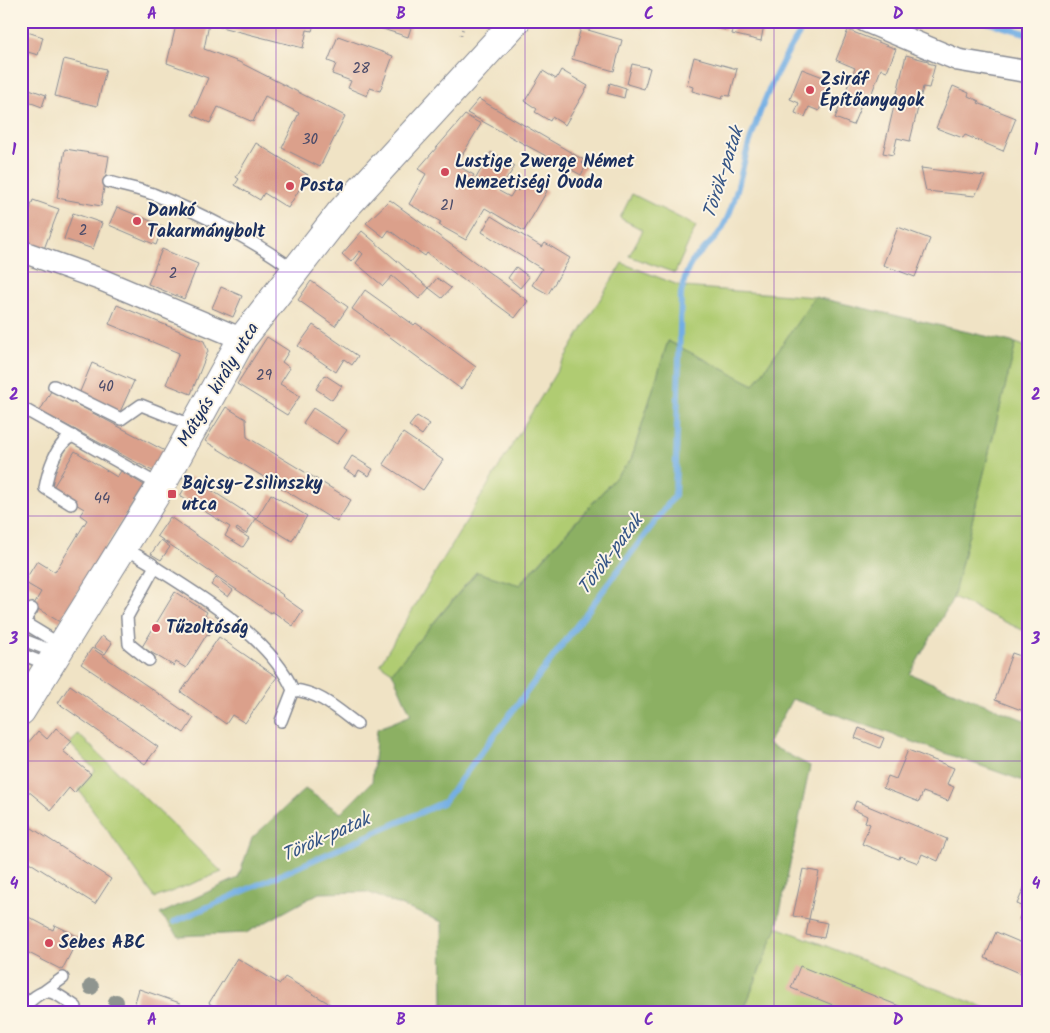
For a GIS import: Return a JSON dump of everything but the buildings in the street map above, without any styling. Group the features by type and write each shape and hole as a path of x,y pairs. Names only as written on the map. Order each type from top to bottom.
{"main road":[{"name":"Mátyás király utca","path":"22,709 161,486 242,339 340,214 516,21"}],"street":[{"path":"865,21 958,60 1029,72"},
{"path":"21,251 86,274 242,339"}],"lane":[{"path":"109,182 152,194 196,215 274,255 295,271"},
{"path":"54,386 121,418 141,405 194,426"},
{"path":"24,409 161,486"},
{"path":"71,504 45,488 49,469 66,439 73,436"},
{"path":"122,546 226,612 274,660 288,677 293,690 281,720"},
{"path":"149,660 129,644 126,621 131,608 153,571 153,566"},
{"path":"32,609 26,618 28,625 56,654"},
{"path":"21,639 56,654"},
{"path":"21,654 56,654"},
{"path":"293,690 306,691 320,697 357,724"},
{"path":"21,1010 38,993 45,991 63,978"},
{"path":"45,991 56,994 76,1007"}],"path":[{"path":"461,35 465,21"}],"green space":[{"path":"632,194 696,226 675,273 629,256 643,230 620,218"},
{"path":"622,263 683,287 815,297 754,385 668,341 631,460 519,585 476,572 392,672 380,664"},
{"path":"815,297 1016,343 953,598 910,674 1029,722 1029,783 792,699 768,744 810,766 777,927 743,1012 429,1012 443,1004 442,922 367,892 319,893 246,933 179,936 160,914 238,878 252,838 305,789 341,813 372,782 377,729 411,715 392,672 477,572 520,585 631,460 668,341 754,385"},
{"path":"1016,343 1029,348 1029,633 953,598"},
{"path":"78,734 222,872 155,898 79,790 95,770 70,744"},
{"path":"777,927 996,1012 743,1012"}],"waterway":[{"name":"Török-patak","path":"174,922 444,802 675,495 681,294 685,278 694,260 716,237 726,221 734,202 750,141 767,94 790,49 808,21"},
{"path":"983,21 1029,34"}],"place":[{"name":"Zsiráf Építőanyagok","path":"810,90"},
{"name":"Lustige Zwerge Német Nemzetiségi Óvoda","path":"445,172"},
{"name":"Posta","path":"290,186"},
{"name":"Dankó Takarmánybolt","path":"137,221"},
{"name":"Bajcsy-Zsilinszky utca","path":"172,494"},
{"name":"Tűzoltóság","path":"156,628"},
{"name":"Sebes ABC","path":"49,943"}]}
